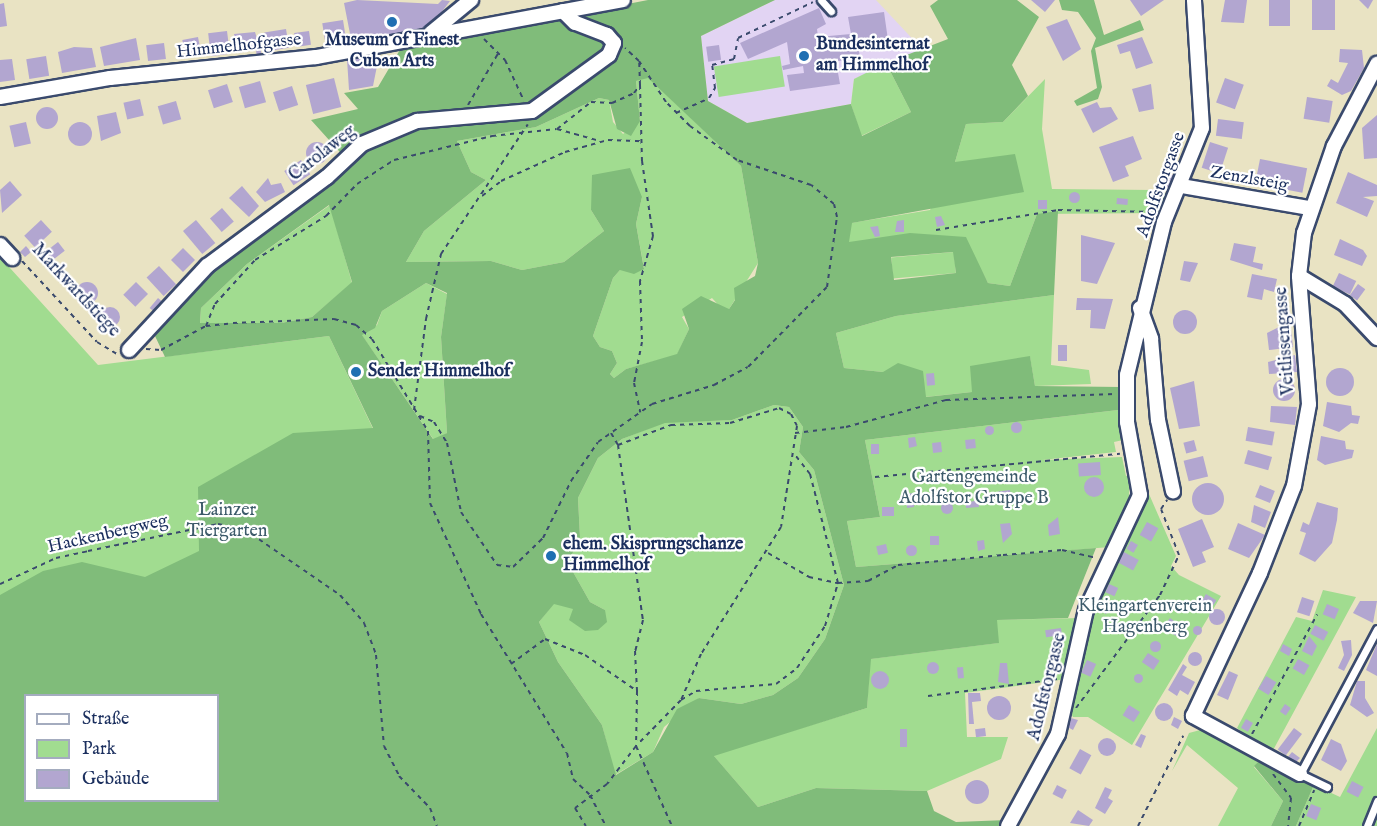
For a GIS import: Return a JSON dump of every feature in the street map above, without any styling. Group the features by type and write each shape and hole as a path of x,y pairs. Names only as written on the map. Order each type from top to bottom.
{"street":[{"path":"429,35 471,0"},
{"name":"Himmelhofgasse","path":"0,97 110,78 316,57 623,0"},
{"name":"Adolfstorgasse","path":"1008,826 1047,762 1065,703 1086,610 1140,495 1131,452 1126,394 1140,308 1164,222 1182,186 1202,128 1194,0"},
{"path":"532,111 609,55 614,43 563,11"},
{"name":"Veitlissengasse","path":"1246,748 1193,716 1263,566 1301,460 1309,383 1299,276 1310,208 1350,111 1377,64"},
{"name":"Carolaweg","path":"129,351 207,266 327,177 362,144 404,124 532,111"},
{"name":"Zenzlsteig","path":"1182,186 1310,208"},
{"name":"Markwardstiege","path":"0,245 16,258"},
{"path":"1299,276 1346,304 1377,338"},
{"path":"1140,308 1151,339 1173,491"},
{"path":"1246,748 1300,774"}],"lane":[{"path":"821,0 831,11"},
{"path":"1327,788 1300,774 1377,629"},
{"path":"1367,826 1377,801"}],"path":[{"path":"676,113 709,98 715,88 712,65 734,59 738,38 816,0"},
{"path":"471,27 499,51 532,111 523,134 480,198"},
{"path":"418,416 434,422 447,442 460,512 497,565 507,569 543,538 586,456 611,433 640,412 748,367 818,302 829,279 837,217 823,193 737,160 676,113 639,61 614,43"},
{"path":"467,117 471,96 499,51"},
{"path":"639,61 653,236 640,281 642,342 634,383 640,412"},
{"path":"557,129 591,102 612,103 640,85"},
{"path":"206,326 215,304 255,260 326,216 357,184 394,160 492,136 557,129 603,141 644,141"},
{"path":"414,410 435,272 467,210 501,181 603,141"},
{"path":"936,230 1037,212 1162,212"},
{"name":"Markwardstiege","path":"16,258 112,356 129,351"},
{"path":"129,351 161,350 206,326 334,319 356,325 372,339 428,431 430,503 481,614 567,753 573,779 590,795 606,826"},
{"path":"795,433 846,427 946,400 1126,394"},
{"path":"618,445 671,425 730,423 778,408 796,421 794,454 781,527 701,654 681,700"},
{"path":"611,433 618,445 643,620 635,651 636,746 672,826"},
{"path":"875,477 1131,452"},
{"path":"586,826 574,808 618,767 681,700 696,691 760,689 782,681 817,640 837,583 810,474 794,454"},
{"path":"1065,703 1080,710 1160,595 1179,555 1161,509 1173,491"},
{"name":"Hackenbergweg","path":"0,584 78,553 218,524 244,529 340,595 364,623 376,655 384,746 399,777 430,808 437,826"},
{"path":"766,552 809,577 837,583 868,581 898,565 1062,550 1108,561"},
{"path":"1246,748 1317,615"},
{"path":"511,664 545,639 585,655 637,691"},
{"path":"928,696 1066,678"},
{"path":"1138,826 1183,736"},
{"path":"1271,772 1291,798 1288,826"},
{"path":"1299,826 1317,782"}],"shaded area":[{"name":"Bundesinternat am Himmelhof","path":"775,0 876,0 922,49 854,79 851,104 747,123 708,101 701,36"}],"green space":[{"path":"648,0 775,0 701,36 708,101 747,123 851,104 862,136 911,112 886,63 948,39 930,6 938,0 1017,0 1039,17 1012,65 1028,96 1003,122 966,124 955,162 1015,154 1024,192 852,223 849,242 910,233 966,237 988,283 1010,286 1037,214 1058,211 1054,295 896,316 836,333 844,368 883,372 898,363 923,371 926,397 972,392 970,366 1030,356 1035,386 1121,387 1118,410 865,440 880,517 847,521 856,567 1096,548 1068,618 997,620 999,643 871,659 867,708 714,756 758,807 816,788 927,791 934,811 956,822 1007,820 1004,826 0,826 0,595 43,571 82,562 145,577 199,551 198,487 293,433 373,428 329,336 165,357 155,336 211,272 348,161 311,120 358,109 344,93 378,87 401,48","holes":["648,78 741,166 758,263 755,276 734,288 735,300 729,309 701,296 682,309 689,329 677,354 626,369 614,378 610,374 617,363 612,351 600,347 593,336 613,278 620,270 634,274 644,269 636,224 642,197 630,168 592,175 591,210 604,231 564,262 522,270 491,261 406,262 424,231 486,180 471,172 457,141 536,127 599,98 609,100 617,129 631,136 640,121 636,81","329,205 352,282 312,317 281,323 200,323 201,308 247,264","953,252 956,273 894,280 891,257","426,283 447,293 441,337 447,433 433,439 362,335 375,328 382,311","774,405 789,407 803,427 799,452 814,470 844,585 825,639 798,678 773,695 741,704 699,698 677,709 653,752 616,775 602,725 558,662 539,622 554,604 573,609 569,620 585,631 598,630 607,622 605,610 590,602 568,563 580,537 578,498 598,458 622,439 665,423 732,420"]},
{"path":"1059,0 1094,0 1104,35 1140,20 1144,30 1095,48 1102,87 1098,99 1077,106 1074,101 1097,88 1091,51 1096,38 1078,12 1062,10"},
{"path":"780,56 785,87 719,97 714,66"},
{"path":"886,63 911,112 861,136 851,104 854,79"},
{"path":"648,77 741,166 758,263 729,309 722,309 712,298 682,317 689,329 677,355 626,369 614,378 610,374 617,363 612,351 600,347 593,336 613,278 620,270 644,268 636,224 642,197 591,210 604,231 564,262 522,270 491,261 406,262 424,231 486,180 471,172 457,141 536,127 599,98 609,100 613,122 623,134 640,121 636,81"},
{"path":"1045,79 1042,129 1052,189 1153,190 1168,194 1162,213 1037,214 1010,286 988,283 976,260 925,236 848,243 851,223 930,210 955,162 966,124 1003,122"},
{"path":"330,205 352,283 312,317 281,323 200,324 201,308 247,264"},
{"path":"954,252 956,273 893,278 891,257"},
{"name":"Lainzer Tiergarten","path":"0,257 98,365 329,336 411,509 594,826 0,826"},
{"path":"426,283 447,294 441,337 447,433 434,440 361,334 377,325 382,311"},
{"path":"1054,295 1051,365 1089,370 1091,384 1035,386 1030,357 972,392 925,397 883,372 844,368 836,333 896,316"},
{"path":"774,405 789,407 803,427 799,452 814,470 844,585 825,639 798,678 773,695 741,704 699,698 664,727 653,752 615,775 602,725 558,662 539,622 554,603 605,610 590,602 568,563 580,537 578,498 598,458 622,439 665,422 732,420"},
{"name":"Gartengemeinde Adolfstor Gruppe B","path":"1118,410 1123,440 1114,442 1116,452 1042,460 1122,457 1126,476 1130,475 1129,495 1133,495 1110,547 856,567 847,521 880,517 865,440"},
{"name":"Kleingartenverein Hagenberg","path":"1149,494 1176,556 1171,566 1179,575 1221,596 1132,745 1088,717 1073,717 1068,707 1090,609"},
{"path":"1323,590 1356,597 1271,754 1237,728 1296,617 1312,621"},
{"path":"1081,618 1066,679 965,693 967,737 1008,737 1001,759 927,791 816,788 758,807 713,755 867,708 870,659 998,643 996,620"},
{"path":"1377,728 1377,826 1296,826 1314,785 1340,797"},
{"path":"1204,729 1258,762 1254,767 1283,801 1271,826 1218,826 1238,788 1187,745 1172,771 1189,733"},
{"path":"1258,762 1314,785 1296,826 1271,826 1283,801 1254,766"}],"building":[{"name":"Museum of Finest Cuban Arts","path":"357,0 438,4 442,0 450,1 431,26 352,44 344,3"},
{"path":"1031,0 1055,0 1045,12"},
{"path":"1130,0 1164,0 1141,16"},
{"path":"1225,0 1247,0 1244,23 1221,22"},
{"path":"1269,0 1290,0 1290,26 1269,26"},
{"path":"1312,0 1335,0 1335,30 1312,30"},
{"path":"1359,0 1373,0 1368,9"},
{"path":"4,3 7,26 0,27 0,4"},
{"path":"819,8 826,24 817,29 818,37 851,34 848,17 884,12 888,40 858,44 860,58 824,63 824,70 837,67 840,84 790,91 787,75 804,73 803,66 783,70 782,66 790,64 787,42 748,59 740,43"},
{"path":"1067,19 1081,49 1063,61 1046,27"},
{"path":"343,20 346,40 325,43 322,23"},
{"path":"286,29 289,48 267,51 264,32"},
{"path":"227,31 230,54 211,56 208,33"},
{"path":"309,31 311,45 296,47 294,33"},
{"path":"255,32 263,58 257,59 256,50 237,53 234,34"},
{"path":"198,37 201,53 185,56 182,40"},
{"path":"1142,37 1153,63 1136,69 1130,51 1120,54 1117,45"},
{"path":"136,38 140,60 104,66 100,47"},
{"path":"164,43 166,59 148,61 146,45"},
{"path":"719,45 721,60 708,62 706,47"},
{"path":"74,47 92,48 96,67 62,73 58,52"},
{"path":"1340,49 1362,50 1364,68 1351,91 1342,95 1327,86 1331,79 1338,83 1348,63 1339,62"},
{"path":"46,56 49,76 29,79 26,59"},
{"path":"364,56 366,64 378,61 373,86 349,90 347,59"},
{"path":"12,59 15,80 0,82 0,60"},
{"path":"334,78 341,107 313,114 306,85"},
{"path":"1225,78 1244,85 1235,109 1216,102"},
{"path":"260,81 266,102 245,108 239,87"},
{"path":"227,84 233,102 214,108 208,90"},
{"path":"1151,84 1154,109 1139,112 1132,89"},
{"path":"292,86 298,105 279,111 273,92"},
{"path":"1307,97 1333,101 1329,123 1304,119"},
{"path":"140,99 144,116 127,119 123,103"},
{"path":"176,101 181,119 163,125 158,106"},
{"path":"1097,102 1100,108 1111,107 1118,119 1093,133 1081,109"},
{"path":"47,107 55,110 58,118 55,126 47,129 39,126 36,118 39,110"},
{"path":"116,112 121,133 101,141 97,116"},
{"path":"1377,115 1377,158 1364,159 1362,128"},
{"path":"1218,119 1244,122 1242,139 1216,136"},
{"path":"26,122 31,143 14,147 9,126"},
{"path":"80,122 85,123 91,129 91,139 85,145 80,146 75,145 69,139 68,134 69,129 75,123"},
{"path":"1133,136 1142,159 1125,166 1129,176 1113,182 1099,147"},
{"path":"317,142 327,149 328,153 321,163 317,164 307,157 306,153 313,143"},
{"path":"1210,142 1228,148 1220,174 1202,168"},
{"path":"1260,159 1307,168 1302,193 1255,184"},
{"path":"301,160 310,174 293,185 284,171"},
{"path":"1164,171 1173,175 1167,190 1157,186"},
{"path":"1348,172 1377,185 1377,196 1363,197 1374,201 1367,217 1336,203"},
{"path":"268,178 271,185 281,183 285,192 265,202 256,192"},
{"path":"10,181 22,195 2,213 0,190"},
{"path":"242,186 259,206 249,217 229,198"},
{"path":"1074,192 1078,193 1078,201 1074,202 1070,201 1069,197 1070,193"},
{"path":"1117,198 1128,199 1127,205 1116,204"},
{"path":"1038,200 1047,200 1047,209 1038,209"},
{"path":"222,208 234,222 222,232 210,218"},
{"path":"941,216 945,225 937,227 935,217"},
{"path":"41,220 52,232 35,247 24,236"},
{"path":"196,220 215,243 202,254 183,231"},
{"path":"904,220 904,232 895,232 897,221"},
{"path":"878,226 880,236 875,237 870,227"},
{"path":"1081,235 1115,243 1097,284 1081,281"},
{"path":"1340,239 1363,250 1367,256 1362,266 1334,255"},
{"path":"58,242 65,251 49,263 42,254"},
{"path":"1234,243 1256,247 1253,262 1263,264 1262,270 1230,260"},
{"path":"26,246 31,252 25,257 20,252"},
{"path":"183,248 195,260 183,272 171,260"},
{"path":"1184,261 1198,263 1190,282 1180,280"},
{"path":"159,266 176,284 164,296 147,278"},
{"path":"1339,273 1356,281 1350,295 1333,287"},
{"path":"1252,274 1277,279 1274,292 1264,289 1262,300 1247,297"},
{"path":"87,282 95,285 98,293 95,301 87,304 79,301 76,293 79,285"},
{"path":"136,282 148,294 135,307 123,295"},
{"path":"1358,284 1365,289 1357,301 1350,295"},
{"path":"158,298 164,303 156,313 150,308"},
{"path":"1077,298 1113,299 1105,329 1090,328 1091,310 1076,310"},
{"path":"106,307 114,307 120,313 120,321 114,327 106,327 100,321 100,313"},
{"path":"1185,310 1193,314 1197,322 1193,330 1185,334 1177,330 1173,322 1177,314"},
{"path":"1281,326 1282,331 1291,330 1293,347 1269,350 1267,333"},
{"path":"1058,345 1067,345 1067,361 1058,361"},
{"path":"1295,355 1297,372 1269,374 1268,362"},
{"name":"Sender Himmelhof","path":"359,365 363,374 352,379 348,370"},
{"path":"1340,368 1350,372 1354,382 1350,392 1340,396 1330,392 1326,382 1330,372"},
{"path":"934,373 935,385 927,386 926,374"},
{"path":"1280,379 1288,379 1295,386 1295,394 1288,401 1280,401 1273,394 1273,386"},
{"path":"1194,381 1200,426 1179,429 1170,388"},
{"path":"1327,402 1351,406 1352,415 1360,416 1358,424 1351,423 1339,432 1323,426"},
{"path":"1271,406 1297,407 1295,425 1270,422"},
{"path":"1016,422 1020,423 1020,431 1016,432 1012,431 1011,427 1012,423"},
{"path":"989,426 993,430 989,434 985,430"},
{"path":"1248,427 1275,432 1272,445 1246,441"},
{"path":"1321,436 1345,441 1346,449 1354,450 1352,458 1325,465 1317,460"},
{"path":"915,437 917,446 909,448 908,438"},
{"path":"975,439 976,448 966,449 965,440"},
{"path":"1194,440 1197,451 1186,453 1183,443"},
{"path":"941,442 942,452 933,453 932,443"},
{"path":"871,444 879,444 879,454 871,454"},
{"path":"1248,450 1272,457 1268,470 1244,463"},
{"path":"1203,456 1208,476 1189,481 1184,461"},
{"path":"1100,462 1101,475 1079,477 1078,464"},
{"path":"1094,477 1101,480 1104,487 1101,494 1094,497 1087,494 1084,487 1087,480"},
{"path":"1208,483 1219,488 1224,499 1219,510 1208,515 1197,510 1192,499 1197,488"},
{"path":"1260,485 1275,491 1270,503 1255,497"},
{"path":"1010,490 1011,498 999,499 998,491"},
{"path":"914,493 914,507 907,508 906,494"},
{"path":"978,500 979,507 966,508 966,503"},
{"path":"949,502 953,508 949,514 945,514 941,506"},
{"path":"1317,502 1338,508 1332,543 1315,562 1299,554 1306,533 1300,531 1303,522 1309,525"},
{"path":"1254,505 1271,512 1265,528 1251,522"},
{"path":"882,507 894,507 894,516 882,516"},
{"path":"1058,517 1060,534 1049,536 1048,525"},
{"path":"1202,519 1214,547 1202,552 1206,562 1193,567 1178,529"},
{"path":"1147,522 1158,528 1151,541 1140,535"},
{"path":"1010,523 1012,534 1003,543 1000,524"},
{"path":"1238,523 1265,535 1249,558 1228,549"},
{"path":"930,536 939,536 939,545 930,545"},
{"path":"984,540 985,549 978,551 977,541"},
{"path":"1131,541 1138,545 1133,553 1126,549"},
{"path":"886,544 888,553 878,555 876,546"},
{"path":"911,544 917,550 911,556 905,550"},
{"path":"1122,551 1139,560 1133,571 1116,562"},
{"path":"1109,584 1118,588 1114,596 1105,592"},
{"path":"1206,594 1216,600 1212,608 1201,602"},
{"path":"1302,597 1314,601 1309,616 1297,612"},
{"path":"1103,600 1111,604 1106,614 1098,610"},
{"path":"1360,601 1377,601 1373,623 1353,613"},
{"path":"1327,604 1339,609 1335,619 1323,614"},
{"path":"1217,609 1225,617 1217,625 1209,617"},
{"path":"1170,618 1182,627 1175,636 1163,627"},
{"path":"1315,625 1328,632 1324,641 1310,634"},
{"path":"1197,626 1201,630 1197,634 1193,630"},
{"path":"1061,628 1062,635 1046,637 1045,630"},
{"path":"1309,636 1317,646 1312,656 1302,651"},
{"path":"1155,640 1161,646 1155,652 1149,646"},
{"path":"1351,640 1352,655 1344,671 1338,668 1344,655 1341,641"},
{"path":"1283,644 1292,649 1289,656 1280,651"},
{"path":"1377,644 1377,676 1366,670"},
{"path":"1195,652 1200,654 1202,659 1200,664 1195,666 1190,664 1188,659 1190,654"},
{"path":"1148,653 1160,661 1153,670 1142,662"},
{"path":"1298,659 1309,665 1304,675 1293,669"},
{"path":"1087,660 1096,664 1090,677 1081,673"},
{"path":"935,662 939,668 935,674 931,674 927,666"},
{"path":"1000,663 1007,663 1009,684 998,682"},
{"path":"1183,664 1187,667 1182,675 1195,682 1188,695 1180,690 1177,696 1168,690"},
{"path":"963,667 964,678 958,678 957,668"},
{"path":"880,671 886,674 889,680 886,686 880,689 874,686 871,680 874,674"},
{"path":"1229,671 1238,675 1228,700 1217,695"},
{"path":"1138,674 1142,678 1138,682 1134,678"},
{"path":"1266,676 1276,682 1269,695 1258,689"},
{"path":"1357,681 1365,681 1365,698 1374,713 1367,717 1350,705"},
{"path":"968,693 980,693 981,701 972,702 974,724 969,724"},
{"path":"999,696 1007,700 1011,708 1007,716 999,720 991,716 987,708 991,700"},
{"path":"1160,703 1168,703 1173,708 1171,719 1160,721 1155,716 1155,708"},
{"path":"1285,704 1291,708 1286,715 1280,711"},
{"path":"1129,705 1140,712 1134,722 1123,715"},
{"path":"1067,717 1078,720 1073,730 1064,725"},
{"path":"1174,717 1182,721 1178,729 1171,725"},
{"path":"1246,719 1253,723 1248,732 1241,728"},
{"path":"985,728 986,736 976,737 975,729"},
{"path":"1294,728 1302,734 1286,756 1278,750"},
{"path":"900,729 907,729 907,747 900,747"},
{"path":"1141,734 1146,736 1141,748 1135,745"},
{"path":"1107,738 1113,741 1116,747 1113,753 1107,756 1101,753 1098,747 1101,741"},
{"path":"1331,739 1341,744 1347,761 1341,771 1321,760"},
{"path":"1080,749 1091,755 1081,775 1069,768"},
{"path":"1292,752 1300,758 1294,764 1287,758"},
{"path":"977,780 986,783 989,792 986,801 977,804 968,801 965,792 968,783"},
{"path":"1352,781 1364,787 1358,798 1347,792"},
{"path":"1057,785 1067,790 1062,799 1052,794"},
{"path":"1105,787 1112,790 1108,798 1113,801 1105,814 1095,808"},
{"path":"1311,804 1321,808 1316,820 1306,816"},
{"path":"1078,810 1093,820 1089,826 1070,823"}],"place":[{"name":"Museum of Finest Cuban Arts","path":"392,22"},
{"name":"Bundesinternat am Himmelhof","path":"804,56"},
{"name":"Sender Himmelhof","path":"356,372"},
{"name":"ehem. Skisprungschanze Himmelhof","path":"551,556"}]}
